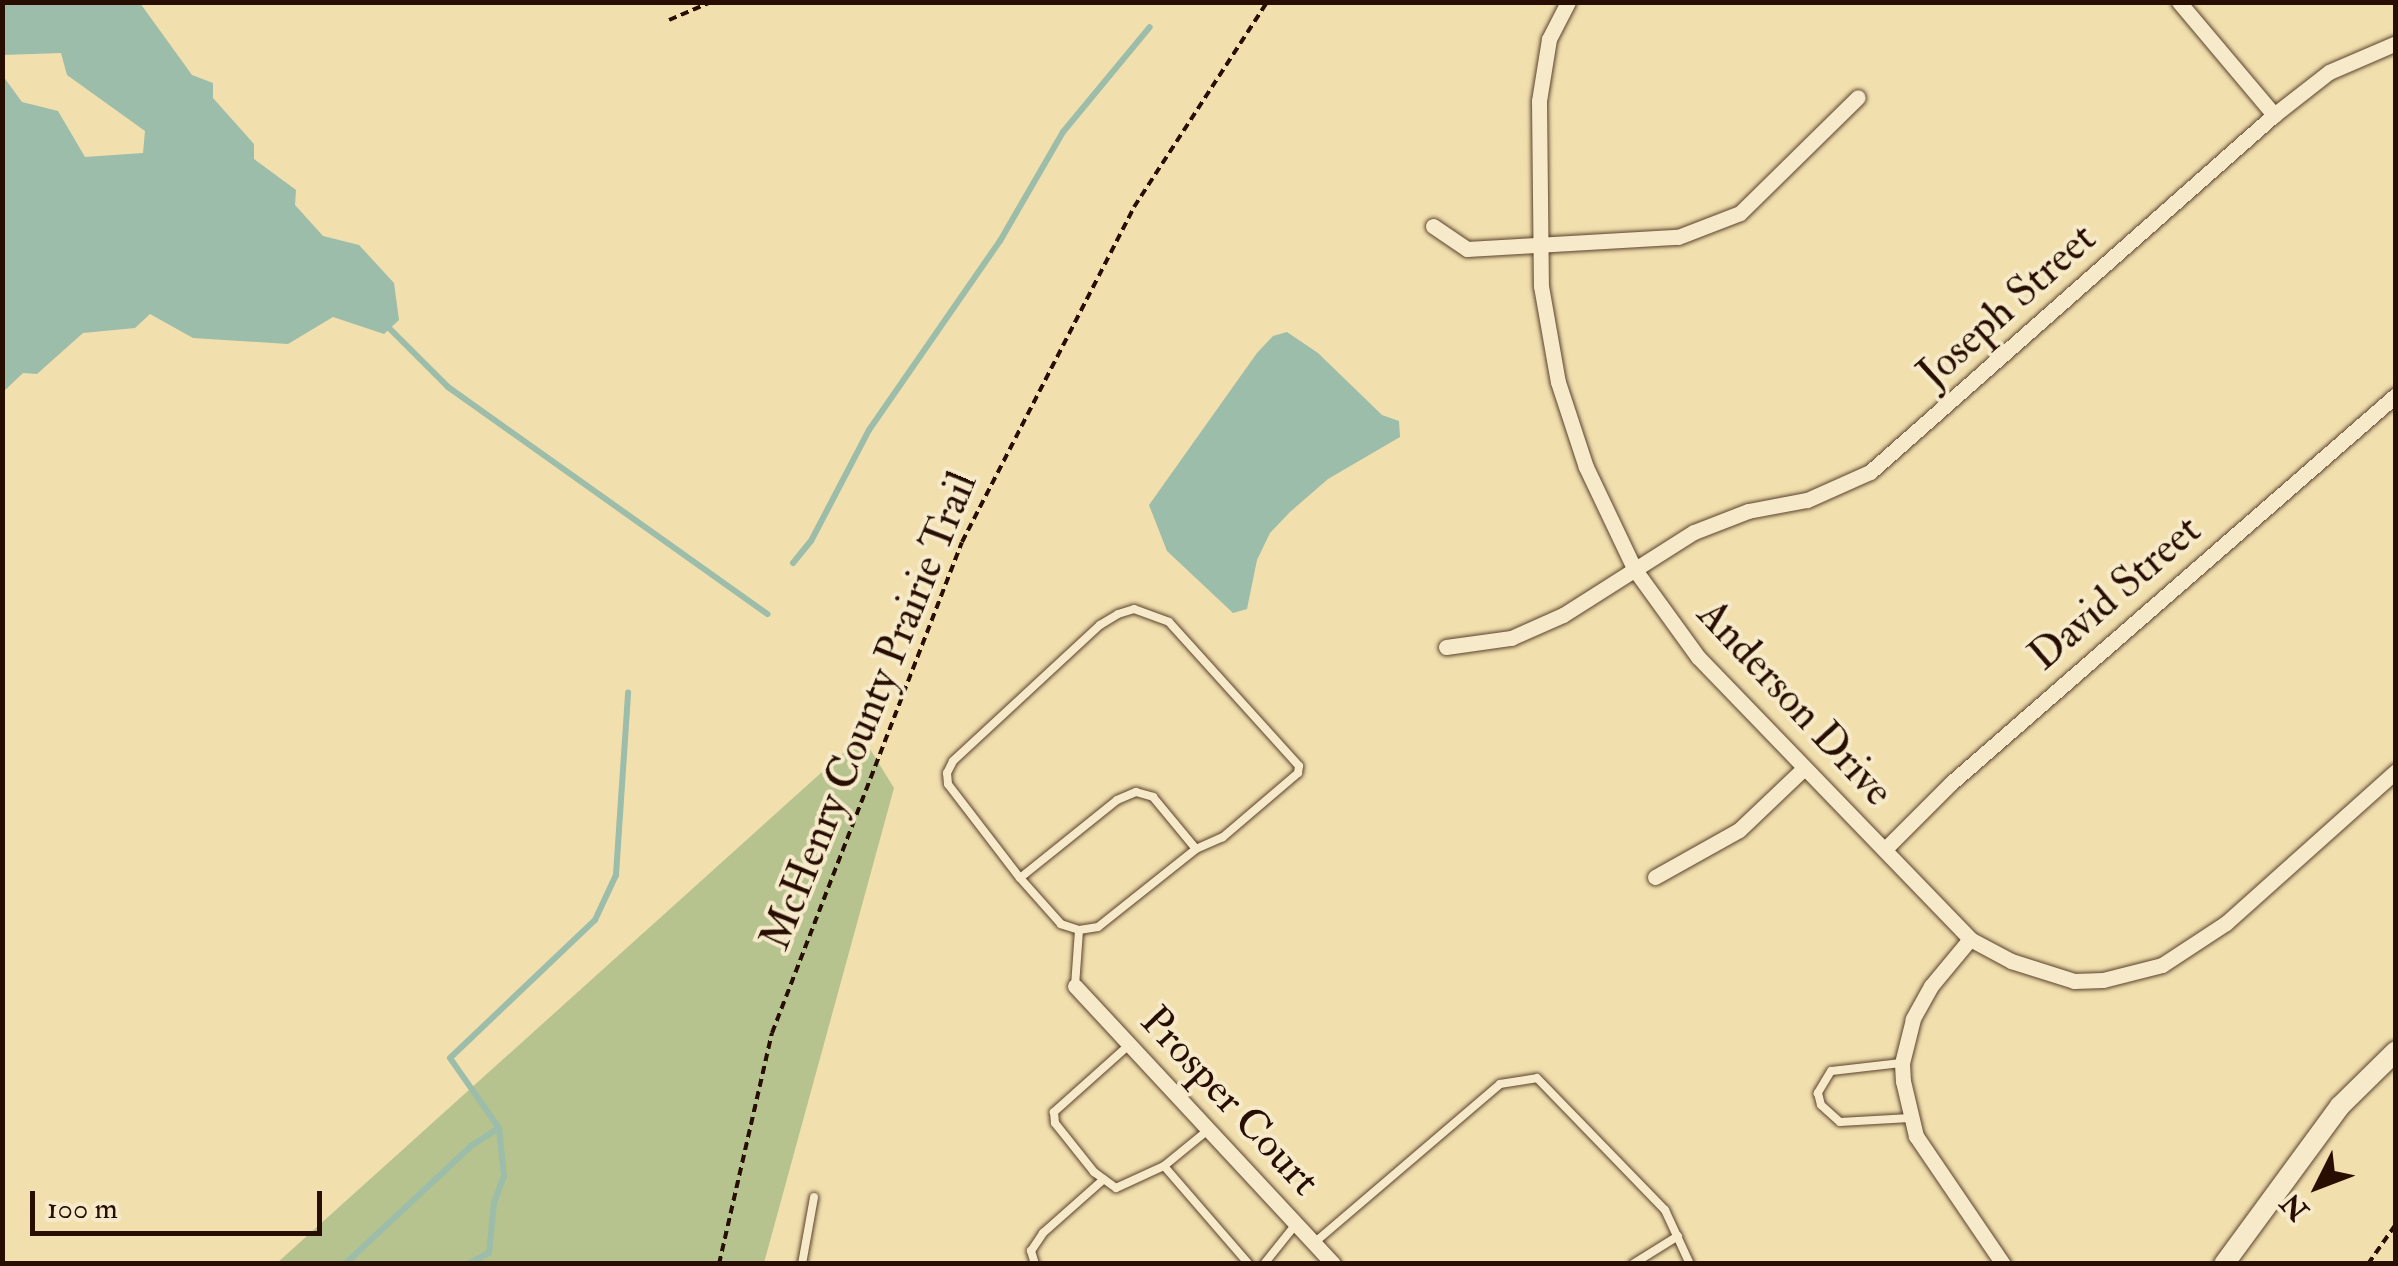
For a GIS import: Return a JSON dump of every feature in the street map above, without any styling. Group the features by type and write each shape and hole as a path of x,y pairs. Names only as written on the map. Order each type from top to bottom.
{"street":[{"name":"Anderson Drive","path":"1568,2 1550,39 1539,101 1541,246 1546,330 1558,382 1586,467 1635,570 1698,657 1970,939 2011,961 2074,981 2103,980 2162,965 2226,922 2396,771"},
{"path":"2179,2 2274,115"},
{"name":"Joseph Street","path":"1446,647 1511,638 1564,615 1694,532 1748,511 1807,500 1870,472 2274,115 2329,72 2396,42"},
{"path":"1433,226 1467,249 1678,236 1740,212 1858,97"},
{"name":"David Street","path":"1885,849 1950,782 2396,395"},
{"path":"1655,877 1739,830 1804,769"},
{"path":"1970,939 1931,986 1913,1018 1902,1063 1910,1118 1932,1164 2002,1264"},
{"name":"Prosper Court","path":"1074,986 1334,1264"},
{"path":"2224,1264 2340,1106 2396,1051"}],"lane":[{"path":"1134,610 1169,622 1299,766 1298,773 1223,838 1196,849 1098,927 1079,930 1061,924 1020,878 948,784 947,773 953,761 1100,625 1134,610"},
{"path":"1020,878 1117,800 1136,792 1153,797 1196,849"},
{"path":"1074,986 1079,930"},
{"path":"1129,1045 1054,1112 1055,1123 1104,1179 1116,1188 1164,1166 1208,1130"},
{"path":"1902,1063 1831,1071 1818,1093 1820,1105 1840,1122 1910,1118"},
{"path":"1314,1243 1500,1084 1538,1078 1666,1210 1690,1264"},
{"path":"1164,1166 1250,1264"},
{"path":"1036,1264 1032,1250 1043,1233 1104,1179"},
{"path":"802,1264 814,1196"},
{"path":"1264,1264 1296,1224"},
{"path":"1633,1264 1678,1236"}],"path":[{"path":"669,20 711,2"},
{"name":"McHenry County Prairie Trail","path":"719,1264 772,1033 962,542 1134,207 1267,2"},
{"path":"2368,1264 2396,1224"}],"green space":[{"path":"862,736 894,788 764,1263 277,1263"}],"shaded area":[{"path":"3,2 140,3 192,75 213,83 213,98 254,144 254,159 296,190 295,205 323,236 359,245 394,283 399,320 384,334 333,317 288,344 193,338 150,314 135,328 83,333 37,374 23,373 3,392 3,76 22,102 58,111 85,157 143,153 145,131 67,75 61,53 3,55"},
{"path":"1287,332 1318,353 1382,415 1399,421 1400,437 1328,479 1270,533 1257,560 1247,609 1233,613 1167,551 1149,505 1257,353 1273,336"}],"waterway":[{"path":"793,563 811,541 869,430 1000,241 1063,132 1150,27"},
{"path":"390,329 448,387 767,614"},
{"path":"468,1264 489,1253 494,1203 504,1176 499,1128 450,1058 595,920 616,875 628,692"},
{"path":"345,1264 471,1146 499,1128"}]}
